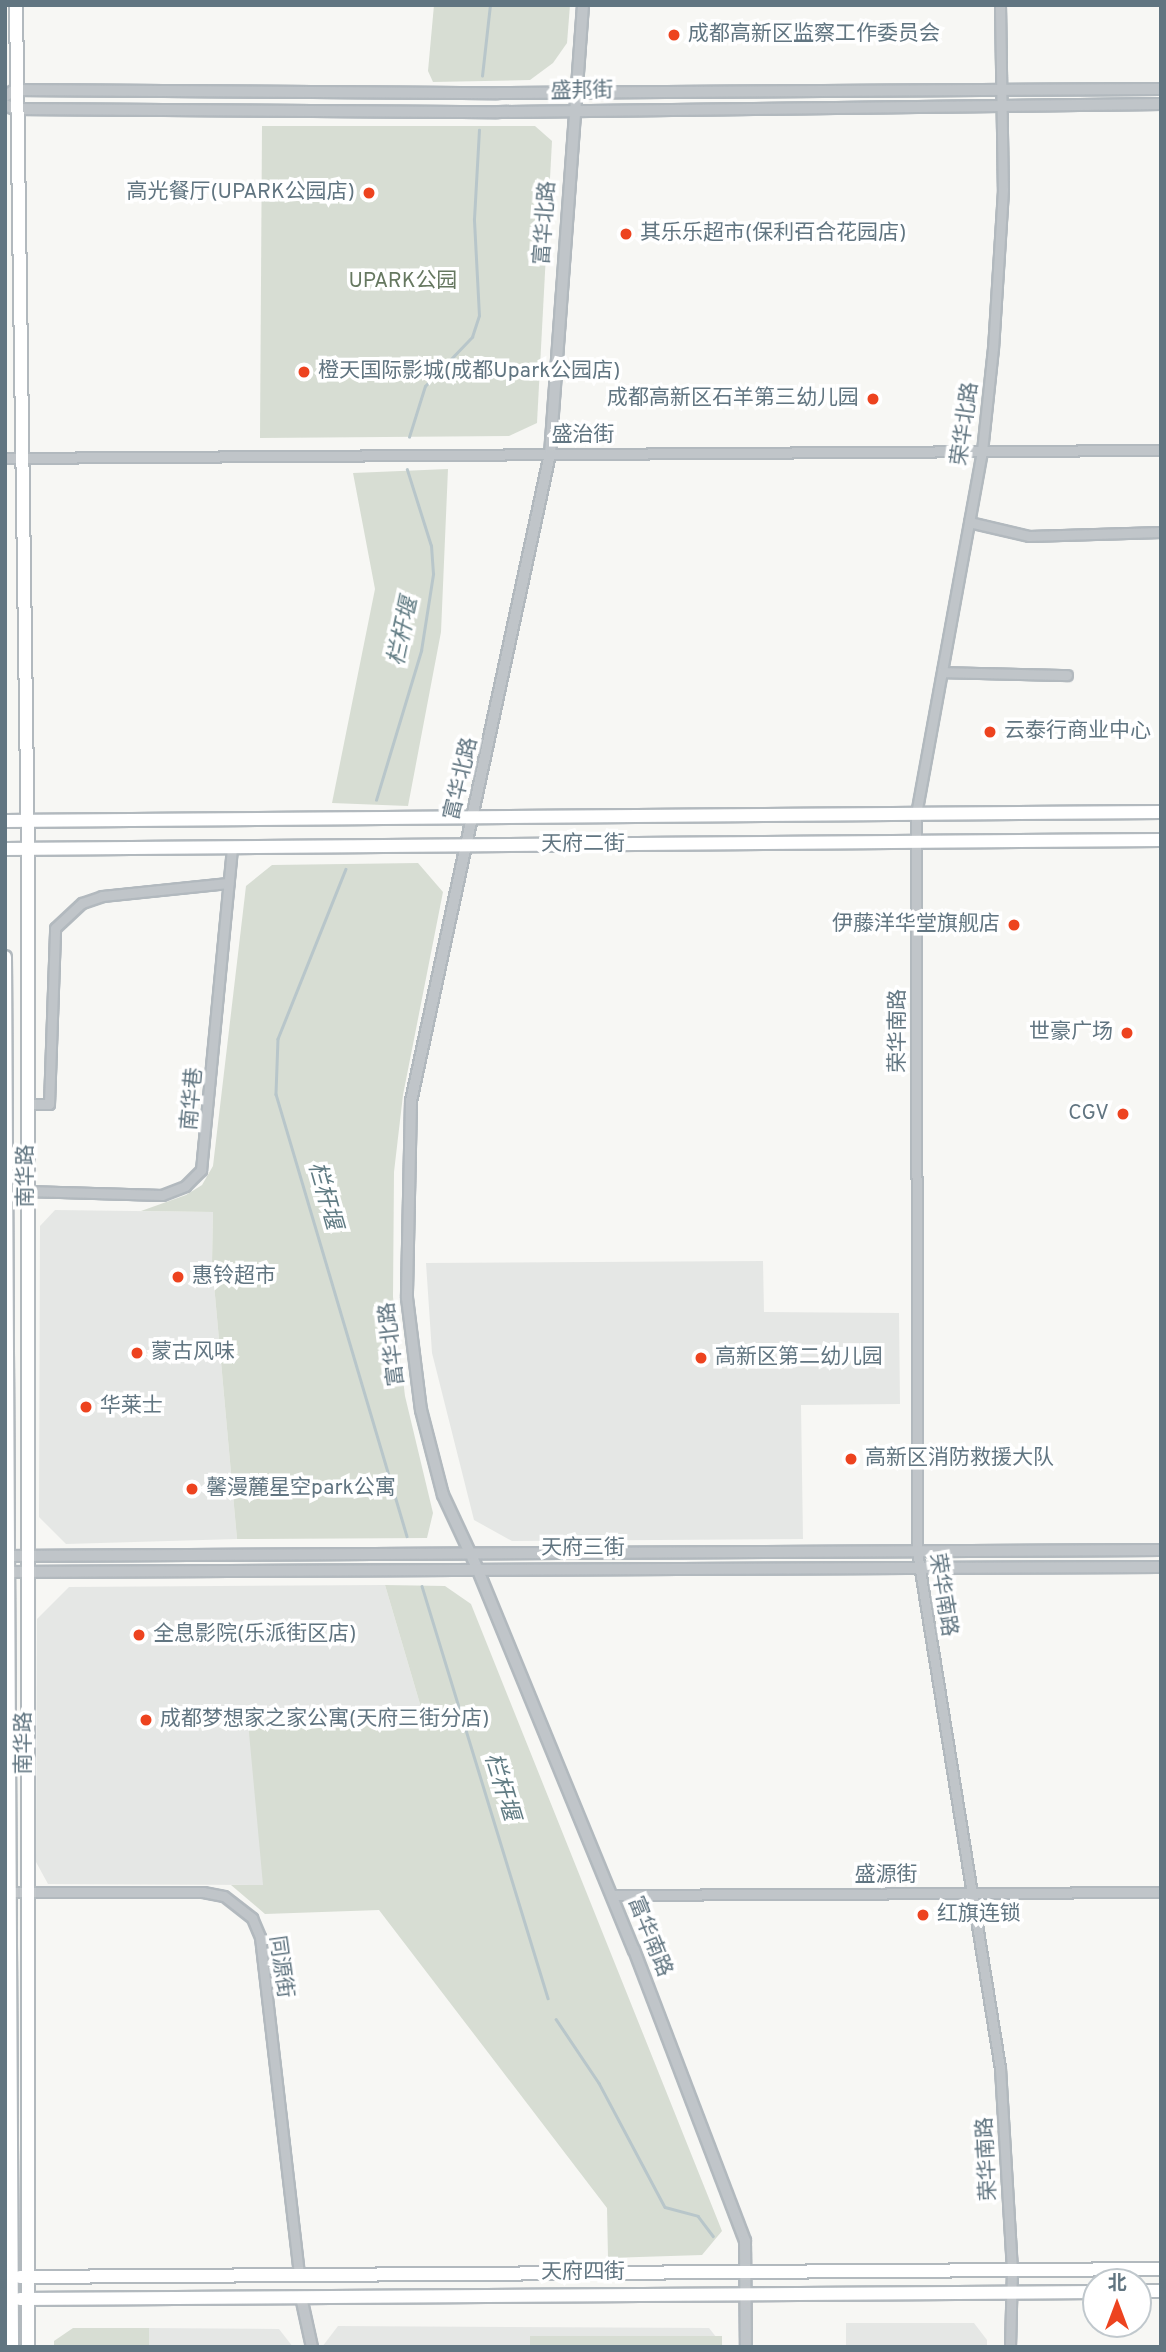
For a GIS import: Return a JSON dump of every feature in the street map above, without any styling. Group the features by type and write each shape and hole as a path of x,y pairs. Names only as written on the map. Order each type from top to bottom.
{"main road":[{"name":"南华路","path":"16,5 10,107 28,849 25,1572 28,2347"},
{"name":"天府二街","path":"5,821 1161,812"},
{"name":"天府二街","path":"5,849 1161,840"},
{"name":"南华路","path":"5,957 5,1556 9,2300 12,2347"},
{"name":"天府四街","path":"9,2277 1161,2269"},
{"name":"天府四街","path":"9,2300 1082,2292"}],"street":[{"name":"富华北路","path":"468,1553 443,1495 421,1410 411,1343 405,1256 411,1101 550,454 573,111 583,5"},
{"name":"荣华北路","path":"916,842 916,814 982,451 1000,265 1000,5"},
{"name":"盛邦街","path":"10,93 1161,89"},
{"name":"盛邦街","path":"10,107 573,111 1001,109 1161,104"},
{"name":"盛治街","path":"5,458 1161,450"},
{"path":"969,522 1029,536 1161,532"},
{"path":"942,671 1067,675"},
{"name":"荣华南路","path":"916,842 917,1551 975,1893 1000,2068 1012,2270 1010,2347"},
{"name":"南华巷","path":"26,1191 162,1195 186,1186 201,1170 232,847"},
{"path":"27,1104 49,1104 55,928 82,903 102,896 229,883"},
{"name":"天府三街","path":"5,1556 1161,1550"},
{"name":"富华南路","path":"468,1553 477,1568 611,1895 728,2191 745,2241 746,2347"},
{"name":"天府三街","path":"6,1572 1161,1567"},
{"name":"同源街","path":"7,1892 203,1892 224,1896 252,1918 260,1937 299,2275"},
{"name":"盛源街","path":"611,1895 1161,1892"},
{"path":"301,2297 312,2347"}],"shaded area":[{"path":"55,1210 213,1212 212,1262 237,1539 66,1544 39,1517 40,1226"},
{"path":"763,1261 764,1312 899,1313 900,1404 801,1405 803,1539 512,1541 474,1520 432,1353 426,1263"},
{"path":"385,1585 425,1721 263,1885 48,1884 36,1862 37,1619 69,1587"},
{"path":"846,2323 974,2323 987,2340 987,2347 846,2347"},
{"path":"338,2326 709,2328 724,2347 322,2347"},
{"path":"149,2328 279,2329 293,2347 149,2347"}],"green space":[{"path":"434,5 570,5 567,43 553,63 530,80 433,82 428,71"},
{"name":"UPARK公园","path":"262,126 535,126 552,141 537,423 509,436 260,438"},
{"path":"448,469 441,632 408,806 332,803 375,589 353,473"},
{"path":"418,863 443,892 403,1095 394,1172 393,1297 405,1396 433,1513 427,1538 237,1539 212,1262 213,1212 141,1211 186,1195 202,1185 213,1166 246,886 272,865"},
{"path":"385,1585 445,1586 471,1604 722,2231 702,2255 608,2258 607,2208 379,1910 265,1914 231,1885 263,1885 248,1722 425,1721"},
{"path":"73,2328 149,2328 149,2347 54,2347 54,2341"},
{"path":"530,2336 722,2336 722,2347 530,2347"}],"waterway":[{"name":"栏杆堰","path":"482,76 490,5"},
{"name":"栏杆堰","path":"409,437 425,386 472,337 479,316 474,219 479,130"},
{"name":"栏杆堰","path":"376,800 421,651 433,574 431,546 407,470"},
{"name":"栏杆堰","path":"346,869 278,1039 276,1094 407,1536"},
{"name":"栏杆堰","path":"422,1586 548,1998"},
{"name":"栏杆堰","path":"556,2019 599,2083 665,2207 698,2216 713,2236"}],"place":[{"name":"成都高新区监察工作委员会","path":"674,35"},
{"name":"高光餐厅(UPARK公园店)","path":"369,193"},
{"name":"其乐乐超市(保利·百合花园店)","path":"626,234"},
{"name":"橙天国际影城(成都Upark公园店)","path":"304,372"},
{"name":"成都高新区石羊第三幼儿园","path":"873,399"},
{"name":"云泰行商业中心","path":"990,732"},
{"name":"伊藤洋华堂旗舰店","path":"1014,925"},
{"name":"世豪广场","path":"1127,1033"},
{"name":"CGV","path":"1123,1114"},
{"name":"惠铃超市","path":"178,1277"},
{"name":"蒙古风味","path":"137,1353"},
{"name":"高新区第二幼儿园","path":"701,1358"},
{"name":"华莱士","path":"86,1407"},
{"name":"高新区消防救援大队","path":"851,1459"},
{"name":"馨漫麓星空park公寓","path":"192,1489"},
{"name":"全息影院(乐派街区店)","path":"139,1635"},
{"name":"成都梦想家之家公寓(天府三街分店)","path":"146,1720"},
{"name":"红旗连锁","path":"923,1915"}]}
